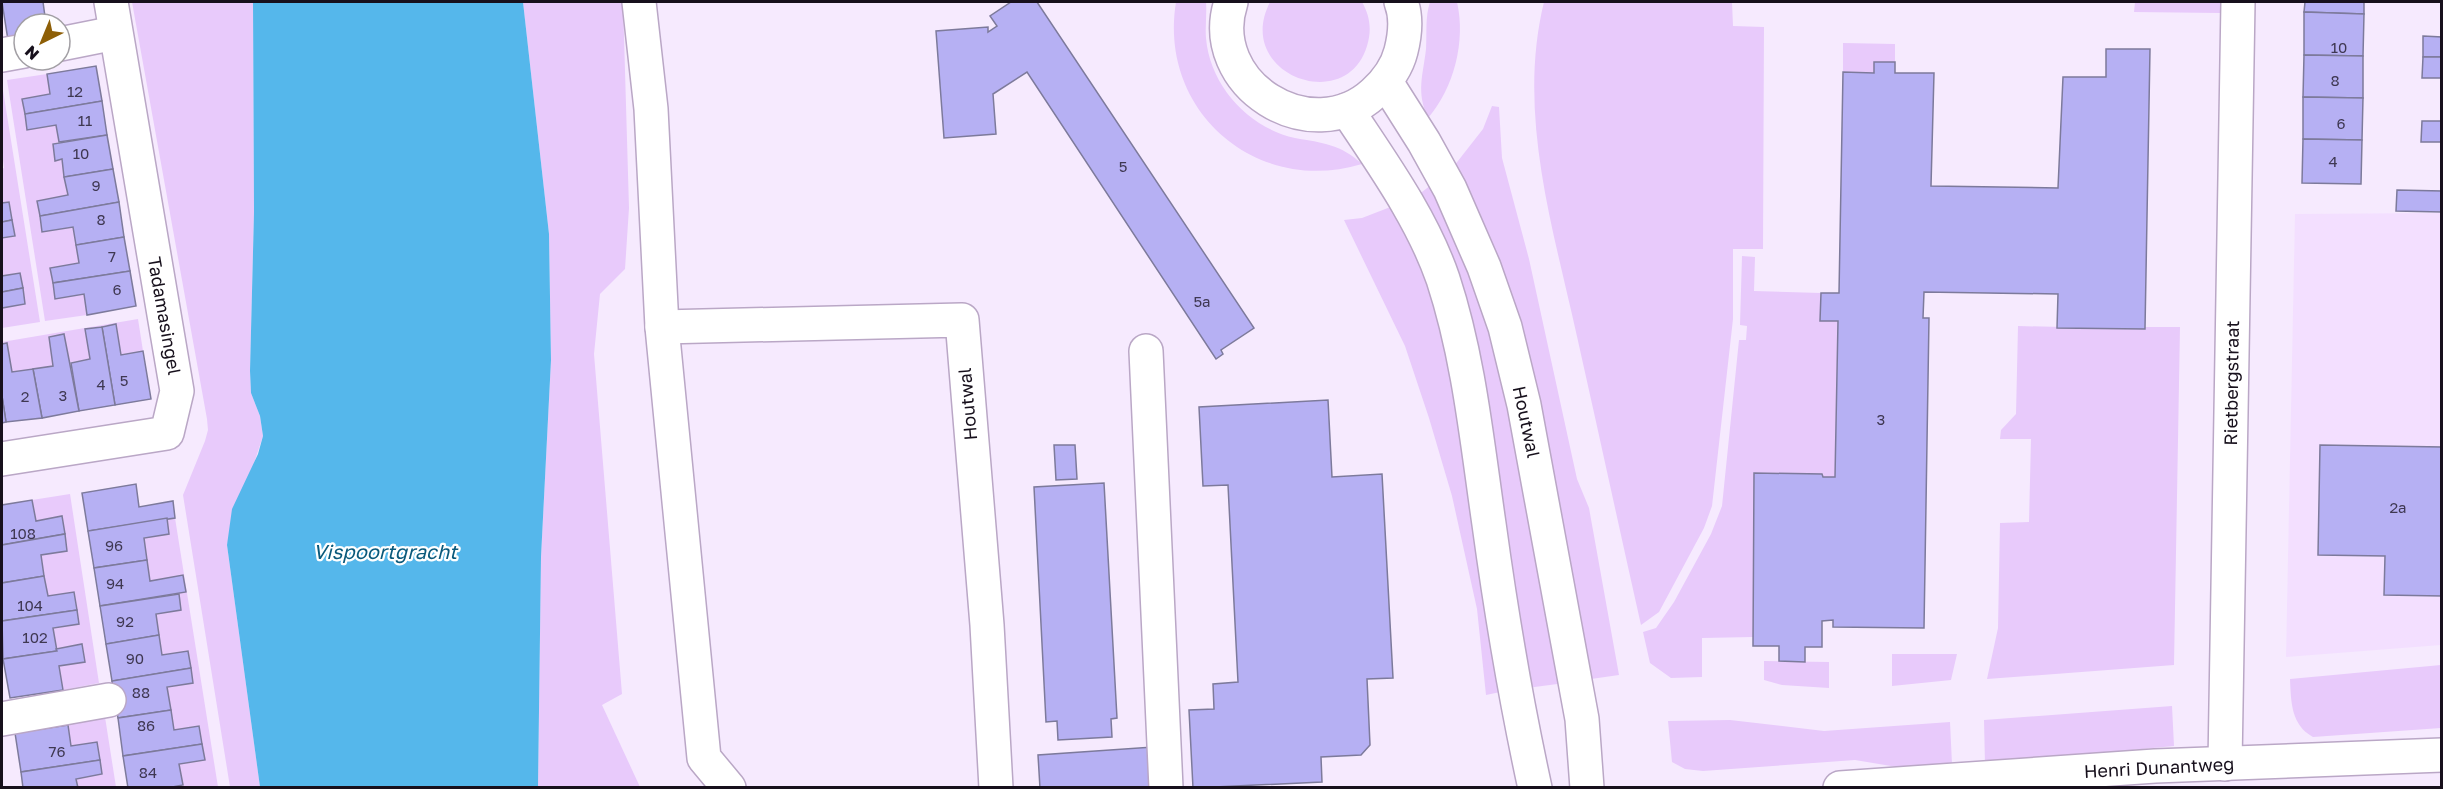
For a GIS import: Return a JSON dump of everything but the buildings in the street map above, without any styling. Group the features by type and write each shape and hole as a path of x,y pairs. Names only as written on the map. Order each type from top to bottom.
{"street":[{"path":"639,2 651,110 662,327 704,758 729,788"},
{"path":"1231,2 1228,12 1227,39 1235,64 1250,86 1270,103 1295,112 1320,115 1347,110 1368,98 1386,82 1399,59 1405,33 1401,2"},
{"name":"Rietbergstraat","path":"2225,764 2238,2"},
{"name":"Tadamasingel","path":"2,459 167,433 177,391 113,17 72,38"},
{"name":"Houtwal","path":"1386,82 1424,142 1450,189 1484,267 1505,327 1524,405 1580,710 1587,788"},
{"path":"1347,110 1398,189 1422,234 1442,278 1464,356 1494,562 1522,729 1536,788"},
{"name":"Houtwal","path":"662,327 962,320 987,625 996,788"},
{"path":"1146,351 1166,788"},
{"path":"2,719 109,700"},
{"name":"Henri Dunantweg","path":"1840,788 2157,777 2225,764 2442,755"}],"shaded area":[{"path":"132,2 253,2 254,212 250,371 251,393 260,416 263,436 227,545 260,787 230,787 183,495 205,441 208,430 207,419"},
{"path":"523,2 623,2 629,208 625,269 600,294 594,354 622,694 602,705 640,787 538,787 541,557 551,360 549,234"},
{"path":"1176,2 1206,2 1206,38 1209,56 1224,88 1248,115 1278,133 1339,148 1362,164 1323,171 1286,168 1252,156 1222,136 1199,110 1183,78 1174,42"},
{"path":"1270,2 1362,2 1370,29 1367,46 1355,67 1338,79 1317,82 1297,77 1279,66 1267,49 1263,27"},
{"path":"1430,2 1457,2 1460,32 1459,48 1451,78 1445,93 1428,118 1422,100 1421,84"},
{"path":"1544,2 1732,2 1733,26 1764,27 1763,249 1733,249 1733,319 1712,506 1704,528 1659,612 1641,625 1548,209 1541,168 1534,85 1537,43"},
{"path":"2135,2 2220,2 2220,13 2134,12"},
{"path":"1843,43 1895,44 1895,62 1874,62 1874,73 1843,72"},
{"path":"47,74 50,94 22,99 27,130 56,125 59,142 53,144 55,160 62,159 68,195 37,201 42,232 73,227 79,263 50,268 55,299 84,294 87,315 45,321 7,80"},
{"path":"2,84 40,322 2,328 2,308 25,304 20,273 2,276 2,238 15,236 9,203 2,203 2,169 4,168"},
{"path":"1492,106 1499,107 1502,158 1529,259 1577,479 1589,508 1619,675 1584,680 1454,166 1483,129"},
{"path":"1435,182 1489,318 1565,683 1527,688 1418,195"},
{"path":"1393,206 1421,262 1454,368 1505,691 1486,695 1477,609 1452,496 1429,418 1405,346 1344,220 1362,218"},
{"path":"2441,213 2441,645 2286,657 2295,214"},
{"path":"1742,256 1755,257 1754,291 1821,293 1820,321 1838,321 1835,477 1823,477 1822,474 1754,473 1753,637 1702,638 1702,677 1671,678 1650,663 1643,632 1656,628 1674,602 1711,534 1722,506 1739,340 1746,340 1747,326 1740,325"},
{"path":"138,319 143,351 121,355 116,324 86,329 90,359 69,363 64,334 49,337 53,366 12,372 7,344 2,344 2,342"},
{"path":"2018,326 2144,329 2144,327 2180,327 2174,665 1987,679 1998,628 2000,523 2029,522 2031,439 2000,439 2001,430 2016,414"},
{"path":"70,494 99,683 63,690 59,666 85,662 82,645 56,649 53,628 79,624 74,592 48,596 41,555 67,551 62,517 36,521 32,500"},
{"path":"175,518 218,787 183,787 179,764 204,759 199,726 174,730 167,687 193,683 188,651 162,655 156,614 181,610 178,592 186,591 183,575 150,581 144,538 167,519"},
{"path":"1892,654 1957,654 1951,680 1892,686"},
{"path":"1764,661 1829,662 1829,688 1782,685 1764,680"},
{"path":"2441,665 2441,728 2313,737 2300,726 2296,719 2290,679"},
{"path":"2172,706 2174,746 1985,764 1984,720"},
{"path":"105,717 116,787 78,787 76,779 97,742 71,746 68,725"},
{"path":"1730,720 1824,731 1950,722 1952,764 1909,769 1855,760 1703,771 1685,769 1672,762 1668,721"}],"water":[{"name":"Vispoortgracht","path":"253,2 523,2 549,234 551,360 541,557 538,787 260,787 227,545 232,509 258,454 263,436 260,416 251,393 250,371 254,212"}]}
